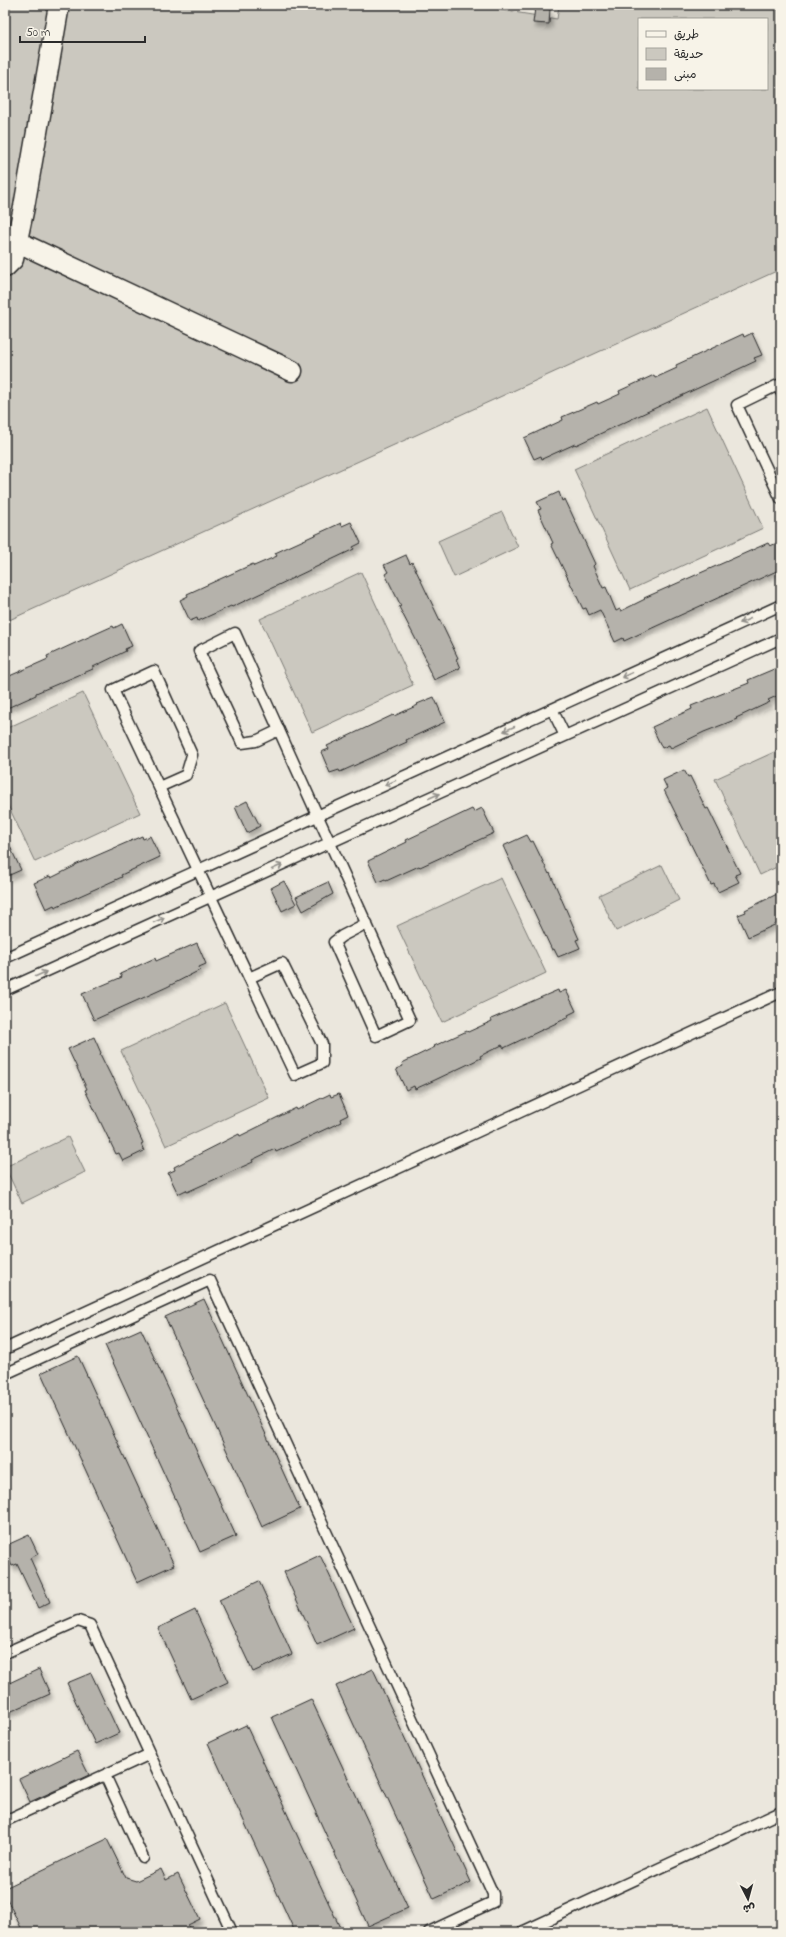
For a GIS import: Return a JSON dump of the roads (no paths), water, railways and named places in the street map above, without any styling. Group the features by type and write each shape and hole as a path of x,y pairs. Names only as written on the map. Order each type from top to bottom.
{"street":[{"path":"5,267 13,259 24,207 59,5"},
{"path":"16,241 292,371"}],"lane":[{"path":"781,392 778,385 736,405 781,499"},
{"path":"5,958 781,605"},
{"path":"279,730 256,741 242,743 199,651 235,633 367,923 410,1020 376,1036 334,942 342,936 367,923"},
{"path":"5,990 781,638"},
{"path":"159,787 186,775 192,755 154,671 113,690 295,1076 322,1063 322,1044 282,963 249,978"},
{"path":"552,709 565,736"},
{"path":"5,1349 781,992"},
{"path":"5,1374 210,1280 493,1894 493,1902 429,1932"},
{"path":"5,1654 78,1621 90,1625 232,1932"},
{"path":"5,1821 150,1754"},
{"path":"105,1775 143,1858"},
{"path":"522,1932 781,1812"}]}
